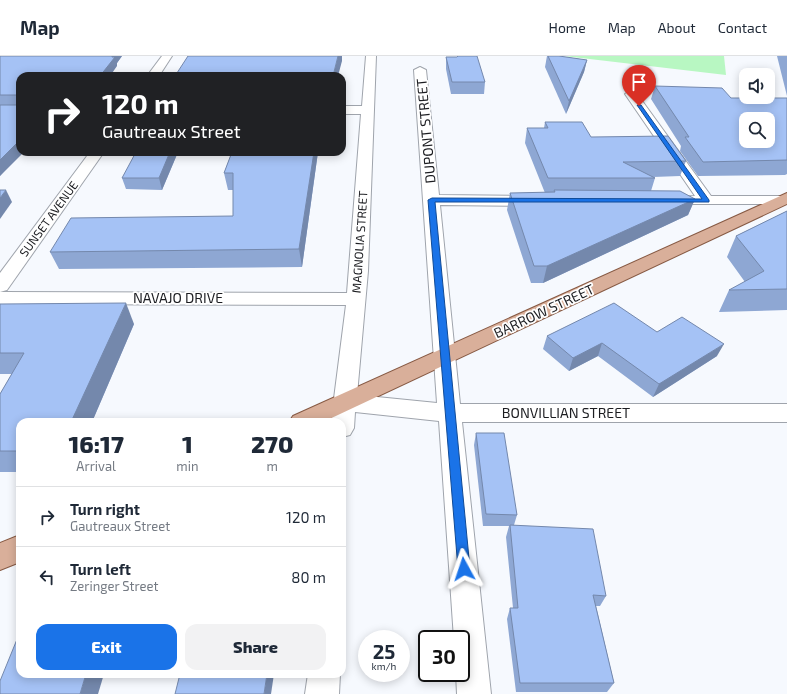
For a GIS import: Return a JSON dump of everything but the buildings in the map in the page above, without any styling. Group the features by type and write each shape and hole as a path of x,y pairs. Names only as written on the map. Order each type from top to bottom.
{"main road":[{"name":"BARROW STREET","path":"310,418 446,357 784,200"},
{"path":"0,557 16,550"}],"street":[{"path":"156,72 167,56"},
{"name":"MAGNOLIA STREET","path":"343,418 356,298 369,110 371,56"},
{"name":"DUPONT STREET","path":"420,70 474,694"},
{"path":"631,94 706,201"},
{"path":"346,110 369,110"},
{"name":"SUNSET AVENUE","path":"0,286 95,156"},
{"path":"432,200 557,201"},
{"path":"651,201 784,200"},
{"name":"NAVAJO DRIVE","path":"0,298 356,298"},
{"name":"BONVILLIAN STREET","path":"345,402 450,413 787,413"},
{"path":"322,694 324,678"}],"green space":[{"path":"564,56 724,56 726,75"}],"route":[{"path":"464,569 432,200 706,201 639,106"}]}
